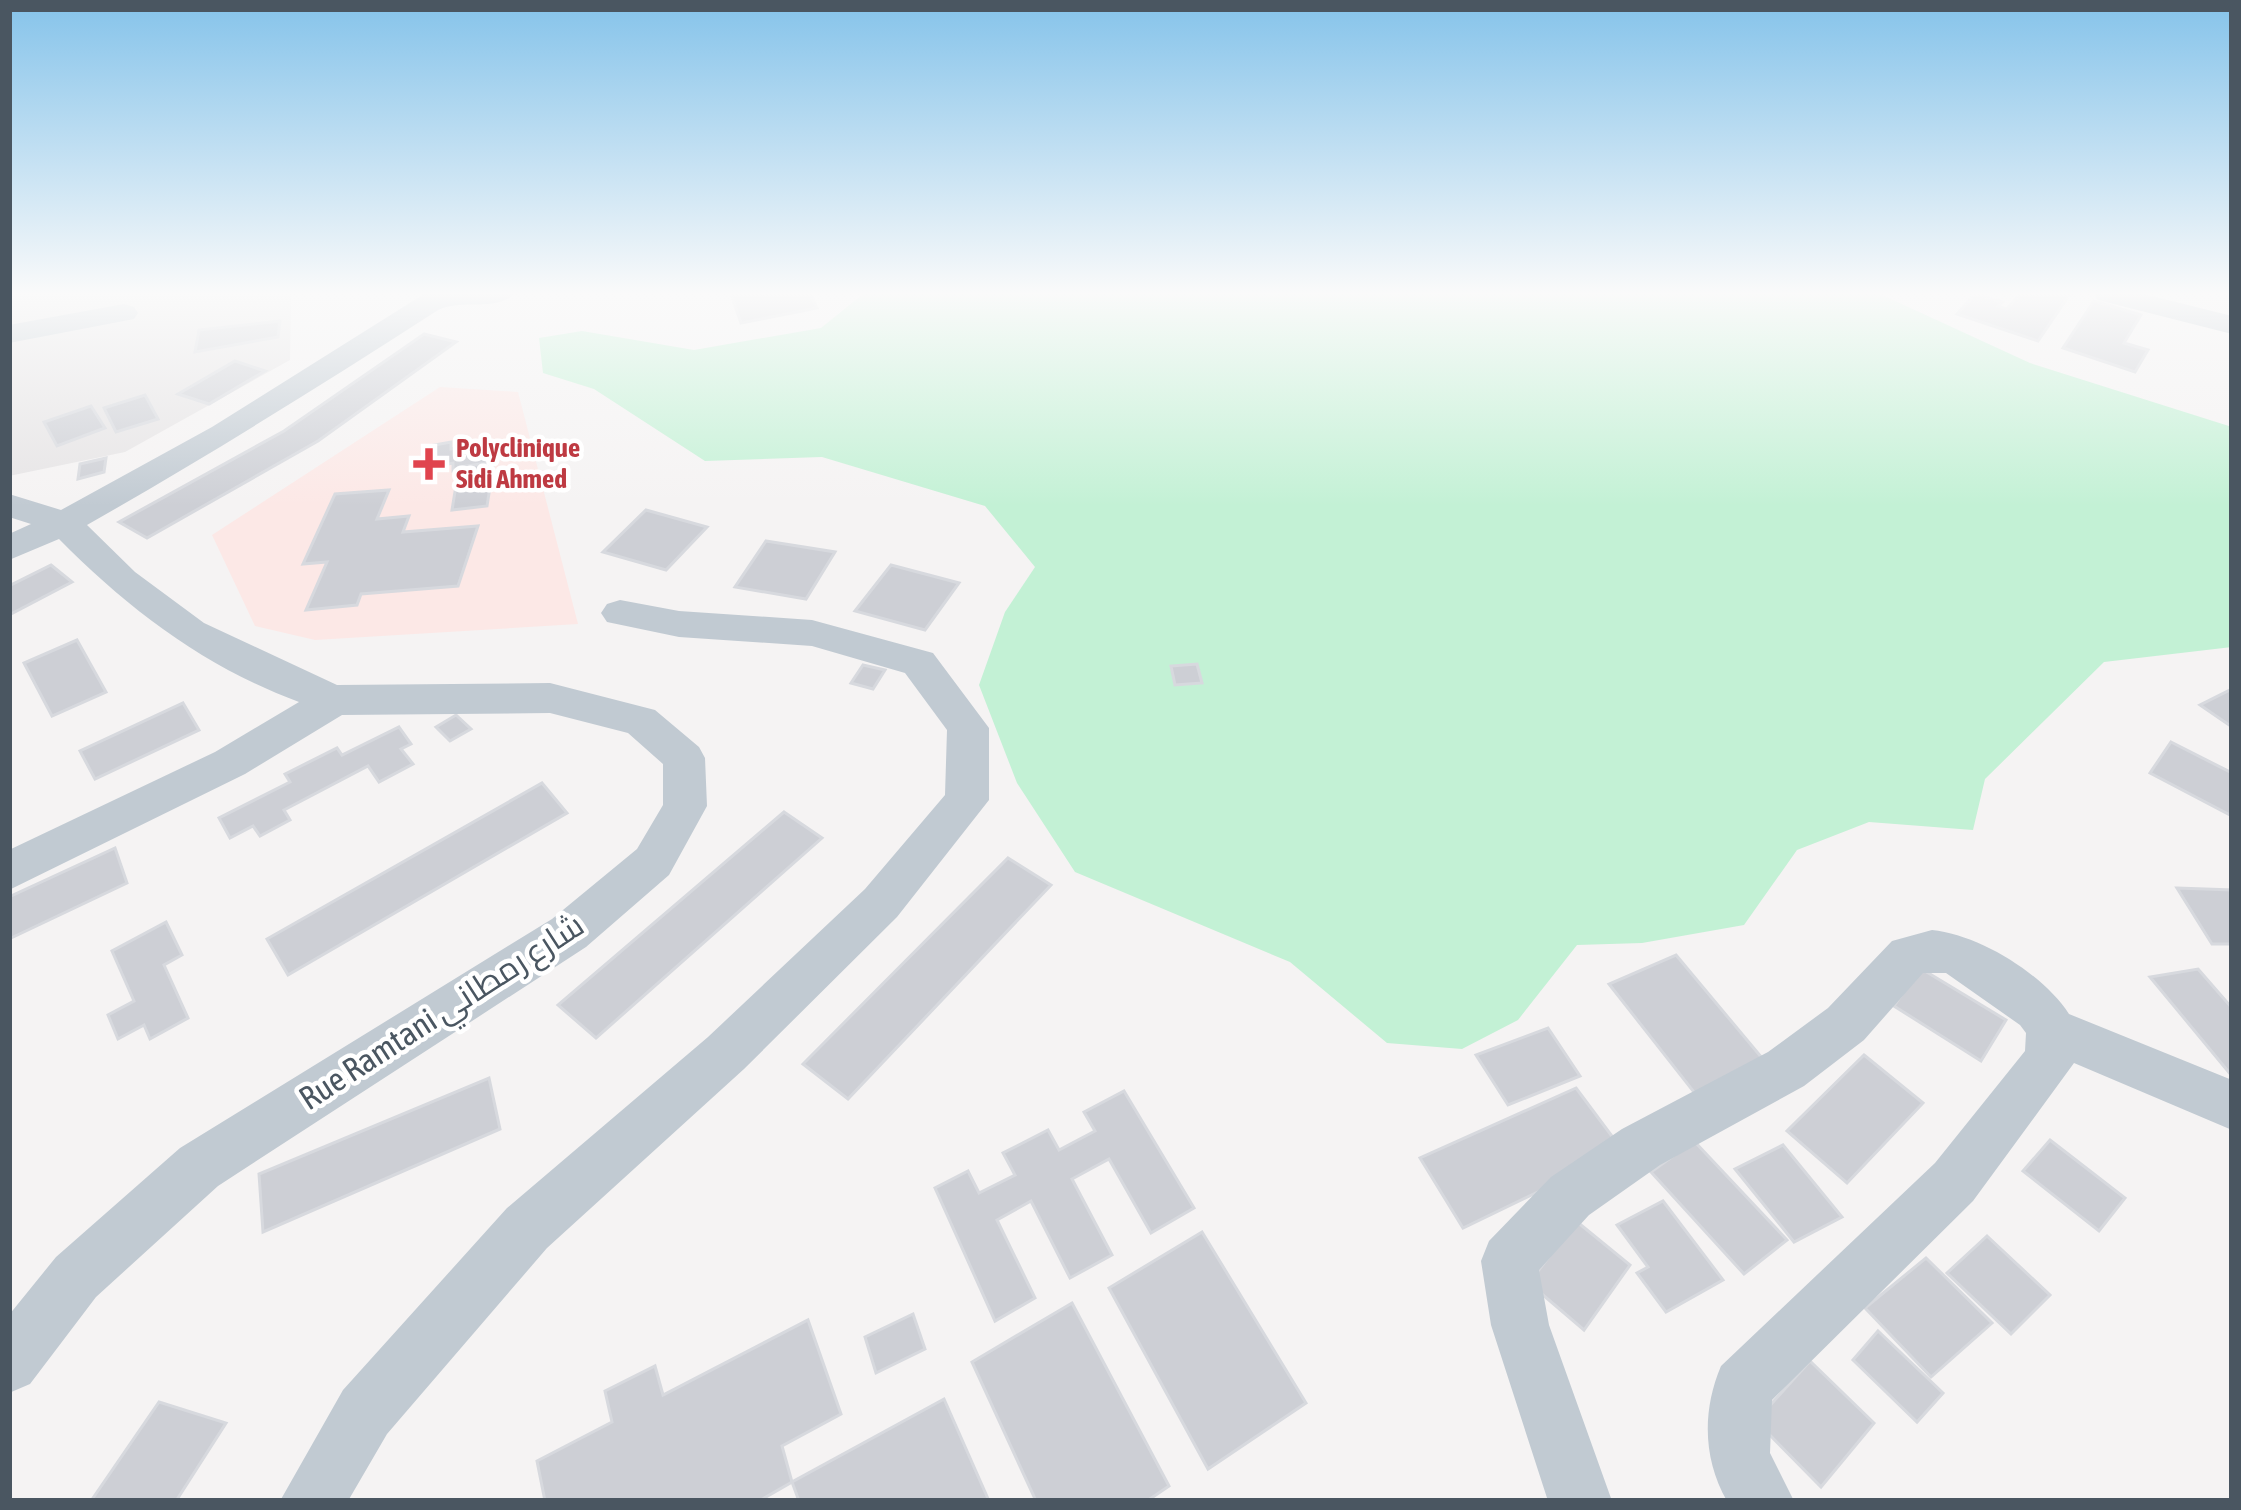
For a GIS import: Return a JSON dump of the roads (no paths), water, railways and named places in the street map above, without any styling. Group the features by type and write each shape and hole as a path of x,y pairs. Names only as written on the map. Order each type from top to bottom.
{"street":[{"path":"9,548 64,523 223,434 334,364"},
{"path":"12,511 64,523"},
{"name":"Rue Ramtani شارع رمطاني","path":"9,1363 76,1277 199,1167 569,933 653,862 685,806 684,758 641,721 550,698 334,700 190,632 122,581 64,523"},
{"path":"312,1501 365,1412 527,1228 743,1036 880,902 967,800 968,728 920,663 812,633 679,624 620,614"},
{"path":"9,871 230,763 334,700"},
{"path":"1580,1501 1520,1325 1508,1262 1570,1196 1641,1147 1786,1069 1846,1024 1909,956 1955,953 2038,1009 2051,1030 2050,1059 1954,1182 1742,1387 1738,1460 1762,1501"},
{"path":"2051,1030 2232,1105"}],"place":[{"name":"Polyclinique Sidi Ahmed","path":"429,464"}]}
